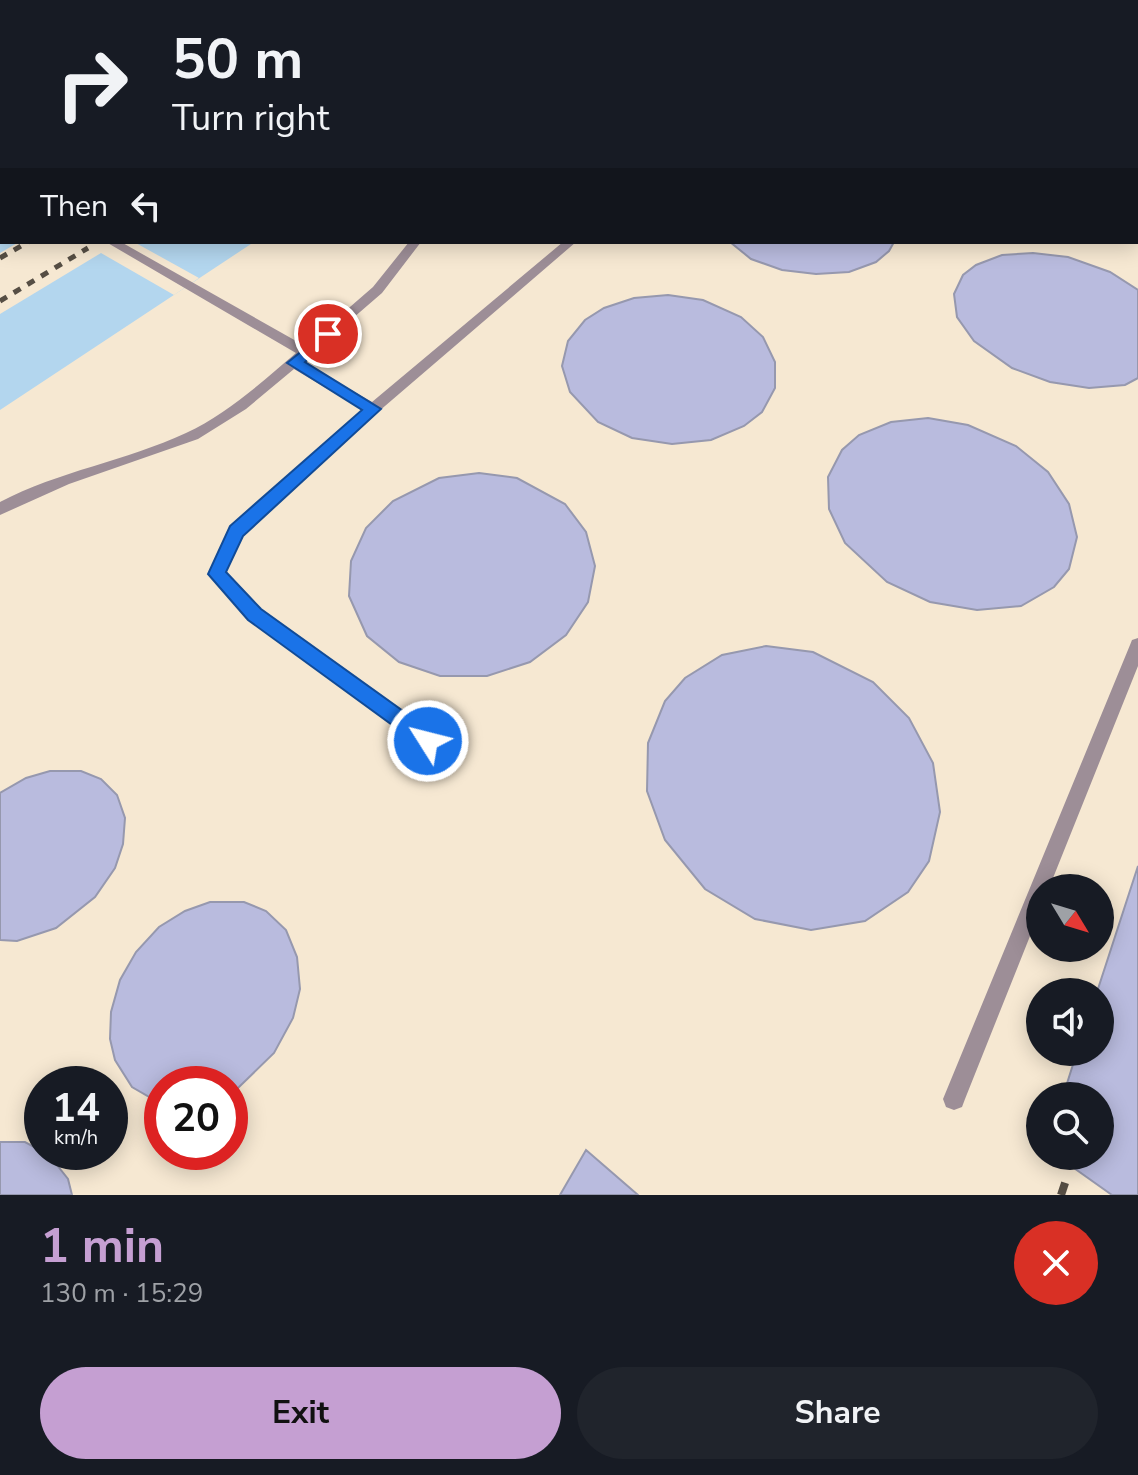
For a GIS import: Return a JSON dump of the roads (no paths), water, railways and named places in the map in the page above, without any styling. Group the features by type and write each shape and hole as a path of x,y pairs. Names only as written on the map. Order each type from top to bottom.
{"lane":[{"path":"115,244 306,353"},
{"path":"0,509 47,487 179,442 246,402 372,298 401,266 414,244"},
{"path":"428,741 255,615 217,574 236,531 373,409 568,244"},
{"path":"294,363 373,409"},
{"path":"954,1099 1138,645"}],"water":[{"path":"0,244 251,244 0,410"}],"railway":[{"path":"0,258 24,244"},
{"path":"0,301 88,248"},
{"path":"1061,1195 1069,1171"}]}
